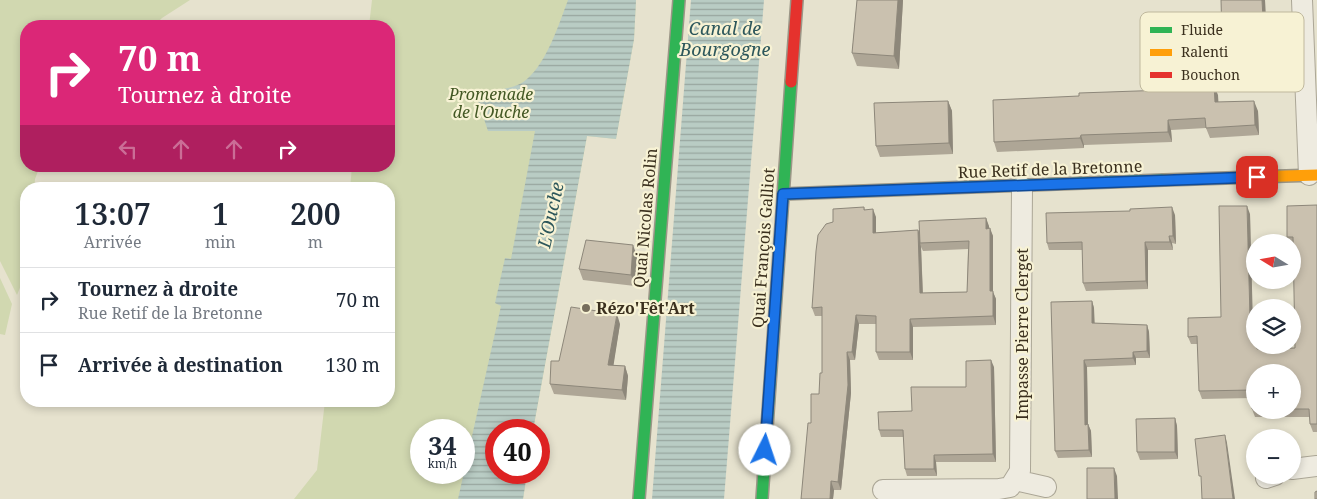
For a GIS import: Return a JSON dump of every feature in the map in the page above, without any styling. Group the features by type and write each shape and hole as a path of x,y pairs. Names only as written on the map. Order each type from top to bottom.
{"street":[{"name":"Quai Nicolas Rolin","path":"639,499 679,0"},
{"name":"Quai François Galliot","path":"762,499 797,0"},
{"path":"1304,32 1313,175"},
{"name":"Rue Retif de la Bretonne","path":"783,194 1022,187 1313,175"},
{"name":"Impasse Pierre Clerget","path":"1015,480 1020,471 1022,461 1022,187"},
{"path":"1301,468 1317,466"},
{"path":"882,490 998,489 1010,487 1015,480 1046,487"}],"green space":[{"path":"0,0 190,0 160,20 20,20 20,172 38,172 35,182 20,182 20,288 17,295 0,261"},
{"name":"Promenade de l'Ouche","path":"372,0 636,0 634,39 616,139 587,136 535,419 485,419 485,484 525,484 523,499 294,499 317,470 324,407 395,407 395,182 351,182 351,172 395,172 395,20 370,20"},
{"path":"0,278 12,304 5,335 0,334"}],"water":[{"name":"L'Ouche","path":"568,0 636,0 634,39 616,139 587,136 535,419 485,419 485,484 525,484 523,499 458,499 461,484 475,484 475,423 501,306 495,303 505,258 511,259 535,131 488,131 475,92 510,88 522,83 541,63"},
{"name":"Canal de Bourgogne","path":"691,0 764,0 724,499 652,499"}],"building":[{"path":"857,0 898,0 894,56 852,53"},
{"path":"1221,0 1262,0 1263,12 1221,12"},
{"path":"1140,91 1214,92 1215,102 1254,101 1255,125 1206,128 1205,118 1168,120 1168,132 1081,135 1080,138 994,142 993,100 1079,96 1079,93"},
{"path":"948,101 949,143 876,146 874,103"},
{"path":"1317,205 1317,424 1310,424 1309,409 1301,409 1301,364 1246,364 1246,390 1199,391 1197,336 1188,337 1188,318 1221,317 1219,206 1247,206 1246,289 1249,289 1250,299 1246,299 1246,354 1301,354 1301,299 1294,299 1294,289 1301,289 1301,234 1287,234 1287,206"},
{"path":"864,207 864,210 873,209 873,233 918,230 920,293 967,292 969,241 920,243 919,221 986,218 986,229 990,228 990,291 993,291 993,316 910,319 910,352 876,352 876,316 856,315 852,352 847,352 848,385 838,482 831,481 830,499 801,499 808,423 811,423 811,394 819,394 820,373 822,373 822,307 812,308 818,235 826,224 833,222 833,209"},
{"path":"1172,207 1173,236 1169,236 1170,242 1145,242 1146,281 1083,283 1082,242 1047,243 1046,213 1130,211 1130,209"},
{"path":"586,240 633,245 631,275 579,269"},
{"path":"1092,301 1092,323 1147,325 1147,351 1133,352 1133,358 1084,360 1085,425 1088,424 1089,450 1055,451 1051,302"},
{"path":"571,307 617,314 608,365 625,366 622,390 550,384 551,361 559,361"},
{"path":"991,360 993,454 934,455 934,469 905,469 903,430 879,430 878,412 912,411 911,387 966,387 966,361"},
{"path":"1175,418 1175,452 1137,452 1136,419"},
{"path":"1225,435 1233,499 1202,499 1201,476 1199,476 1195,439"},
{"path":"1087,468 1114,468 1115,499 1087,499"}],"traffic: fast":[{"path":"639,499 679,0"},
{"path":"762,499 791,82"},
{"path":"783,194 1164,180"}],"traffic: slow":[{"path":"1164,180 1317,175"}],"traffic: jam":[{"path":"791,82 797,0"}],"place":[{"name":"Rézo'Fêt'Art","path":"586,308"}],"route":[{"path":"765,450 783,194 1022,187 1257,177"}]}
